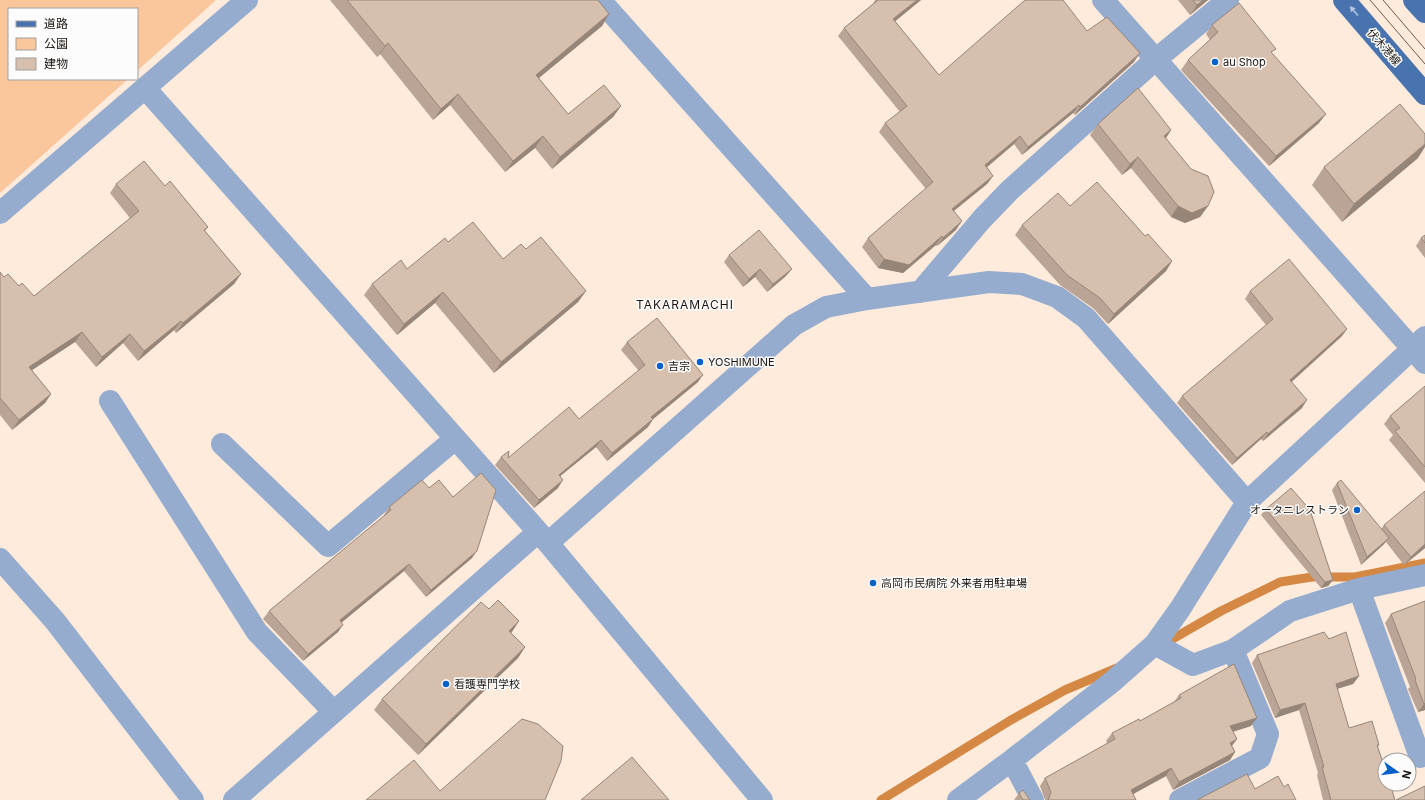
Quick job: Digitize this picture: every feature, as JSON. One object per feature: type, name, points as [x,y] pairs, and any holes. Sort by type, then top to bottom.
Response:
[{"type":"main road","name":"伏木港線","points":[[1344,0],[1425,94]]},
{"type":"main road","points":[[1414,0],[1425,12]]},
{"type":"street","points":[[0,213],[247,0]]},
{"type":"street","points":[[600,0],[867,299]]},
{"type":"street","points":[[958,800],[1112,682],[1155,644],[1180,609],[1247,502],[1421,349],[1156,60],[1103,0]]},
{"type":"street","points":[[920,292],[982,219],[1010,190],[1156,60],[1228,0]]},
{"type":"street","points":[[145,88],[543,537],[762,800]]},
{"type":"street","points":[[234,800],[334,712],[794,325],[826,307],[867,299],[989,282],[1022,284],[1057,297],[1086,318],[1247,502]]},
{"type":"street","points":[[110,401],[257,632],[334,712]]},
{"type":"street","points":[[222,444],[328,546],[455,439]]},
{"type":"street","points":[[0,559],[55,621],[193,800]]},
{"type":"street","points":[[1155,644],[1193,665],[1233,650],[1290,611],[1359,589],[1425,575]]},
{"type":"street","points":[[1359,589],[1422,756]]},
{"type":"street","points":[[1180,800],[1260,758],[1268,734],[1233,650]]},
{"type":"street","points":[[1012,760],[1033,800]]},
{"type":"green space","points":[[0,0],[216,0],[138,70],[138,8],[8,8],[8,80],[127,80],[0,193]]},
{"type":"building","points":[[347,0],[598,0],[609,14],[536,75],[568,114],[604,85],[621,106],[560,157],[543,136],[513,161],[458,94],[441,109],[388,43],[385,46]]},
{"type":"building","points":[[878,0],[917,0],[893,19],[939,75],[1025,0],[1063,0],[1087,31],[1107,17],[1140,53],[1080,107],[1079,105],[1028,147],[1020,136],[985,165],[993,176],[952,209],[962,221],[943,238],[942,236],[909,265],[884,259],[868,238],[933,182],[885,123],[907,106],[844,28]]},
{"type":"building","points":[[1193,0],[1203,0],[1197,5]]},
{"type":"building","points":[[1239,3],[1276,49],[1271,52],[1326,114],[1276,156],[1188,60],[1218,32],[1212,25]]},
{"type":"building","points":[[1138,88],[1171,130],[1164,136],[1191,169],[1208,176],[1214,192],[1208,206],[1192,213],[1178,206],[1138,157],[1130,164],[1098,124]]},
{"type":"building","points":[[1400,104],[1425,134],[1425,144],[1354,204],[1324,167]]},
{"type":"building","points":[[144,161],[165,186],[170,181],[208,227],[204,230],[241,274],[183,323],[181,321],[144,351],[130,334],[102,357],[82,332],[29,367],[51,394],[19,420],[0,398],[0,272],[4,277],[8,274],[19,286],[22,283],[34,296],[139,211],[116,184]]},
{"type":"building","points":[[1097,182],[1145,236],[1148,234],[1172,261],[1114,314],[1100,298],[1067,275],[1022,225],[1058,193],[1070,206]]},
{"type":"building","points":[[473,222],[503,259],[521,244],[526,249],[541,237],[586,291],[501,362],[443,292],[404,324],[372,284],[401,260],[407,269],[445,238],[448,242]]},
{"type":"building","points":[[759,230],[792,269],[773,284],[760,269],[749,279],[729,255]]},
{"type":"building","points":[[1425,235],[1425,243],[1421,238]]},
{"type":"building","points":[[1289,259],[1347,329],[1290,380],[1307,400],[1268,434],[1267,432],[1237,458],[1182,396],[1273,319],[1250,291]]},
{"type":"building","points":[[657,318],[703,375],[651,417],[653,419],[612,453],[601,440],[559,475],[563,480],[539,500],[501,457],[509,451],[508,458],[569,407],[579,419],[645,365],[627,342]]},
{"type":"building","points":[[1425,386],[1425,467],[1395,431],[1400,428],[1390,416]]},
{"type":"building","points":[[481,473],[496,490],[477,551],[431,590],[409,564],[340,620],[343,625],[308,654],[269,611],[391,510],[389,507],[422,480],[429,488],[439,480],[453,497]]},
{"type":"building","points":[[1341,480],[1389,538],[1367,557],[1337,483]]},
{"type":"building","points":[[1291,488],[1310,510],[1333,580],[1325,582],[1266,509]]},
{"type":"building","points":[[1425,491],[1425,544],[1411,557],[1384,525]]},
{"type":"building","name":"看護専門学校","points":[[498,600],[519,621],[509,631],[525,647],[426,744],[382,699],[481,602],[489,609]]},
{"type":"building","points":[[1425,601],[1425,703],[1424,704],[1391,614]]},
{"type":"building","points":[[1324,632],[1329,639],[1346,632],[1359,676],[1336,684],[1349,728],[1372,721],[1379,745],[1377,745],[1379,752],[1377,752],[1377,792],[1392,792],[1395,800],[1331,800],[1322,767],[1324,767],[1305,703],[1280,710],[1257,655]]},
{"type":"building","points":[[1234,664],[1257,718],[1230,726],[1237,739],[1230,743],[1235,752],[1179,782],[1171,768],[1131,790],[1136,800],[1048,800],[1051,792],[1045,778],[1115,739],[1112,733],[1139,719],[1140,721],[1181,698],[1179,695]]},
{"type":"building","points":[[522,719],[538,724],[563,746],[561,761],[545,800],[366,800],[414,760],[440,791]]},
{"type":"building","points":[[632,757],[669,800],[581,800]]},
{"type":"building","points":[[1247,774],[1255,789],[1278,776],[1284,787],[1288,784],[1296,800],[1197,800]]},
{"type":"building","points":[[1425,786],[1425,800],[1396,800],[1413,792],[1417,792],[1417,790]]},
{"type":"building","points":[[1023,790],[1030,800],[1023,800],[1019,793]]},
{"type":"waterway","points":[[1162,645],[1221,611],[1280,582],[1312,577],[1355,577],[1425,563]]},
{"type":"waterway","points":[[881,800],[1011,720],[1065,690],[1117,668]]},
{"type":"tram line","points":[[1370,0],[1425,64]]},
{"type":"tram line","points":[[1383,0],[1425,49]]},
{"type":"place","name":"au Shop","points":[[1215,62]]},
{"type":"place","name":"YOSHIMUNE","points":[[700,362]]},
{"type":"place","name":"吉宗","points":[[660,366]]},
{"type":"place","name":"オータニレストラン","points":[[1357,510]]},
{"type":"place","name":"高岡市民病院 外来者用駐車場","points":[[873,583]]},
{"type":"place","name":"看護専門学校","points":[[446,684]]},
{"type":"district","name":"TAKARAMACHI","points":[[685,305]]}]
